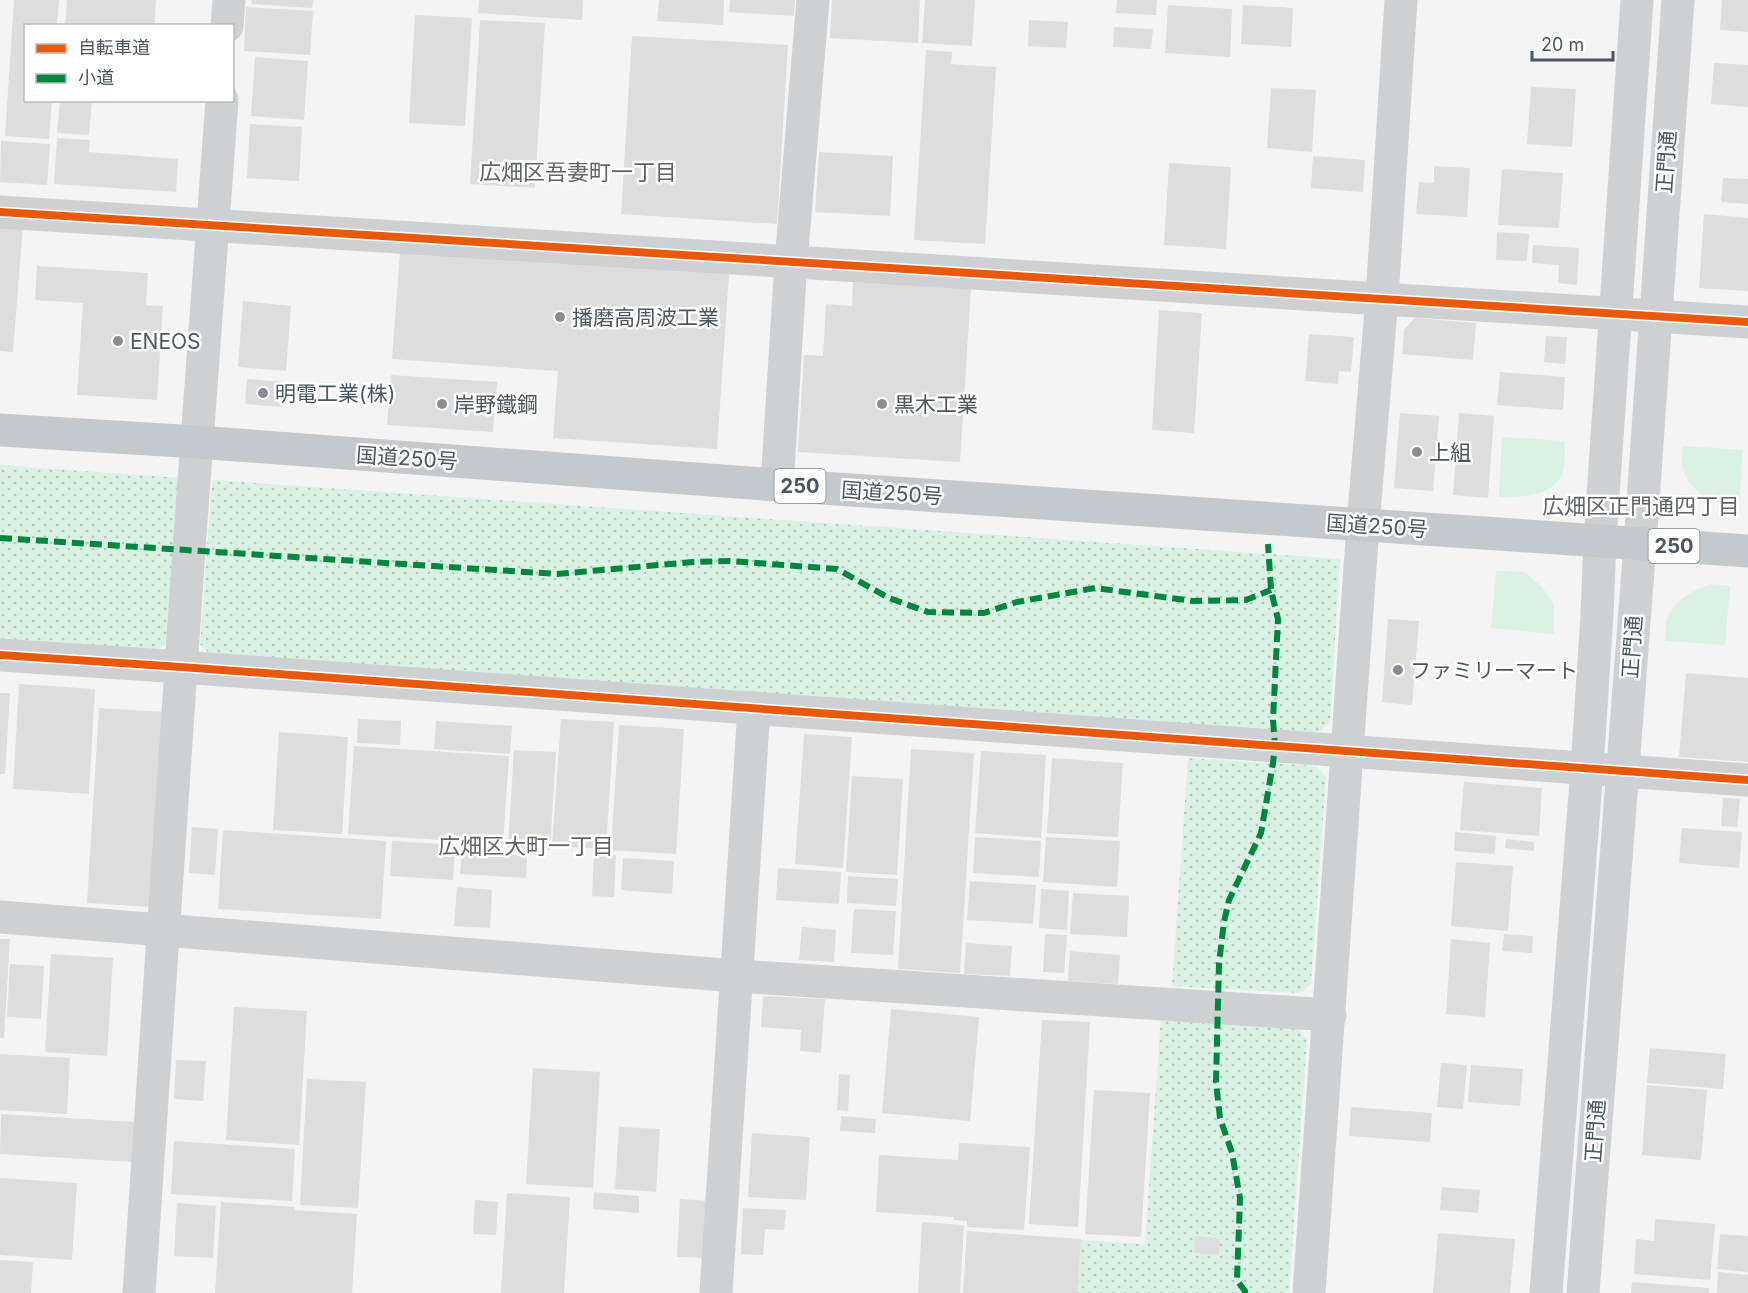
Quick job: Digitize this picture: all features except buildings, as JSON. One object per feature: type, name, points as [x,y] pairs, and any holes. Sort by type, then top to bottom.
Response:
[{"type":"highway","name":"国道250号","points":[[0,430],[1748,551]]},
{"type":"street","points":[[227,24],[229,0]]},
{"type":"street","points":[[777,485],[791,262],[813,0]]},
{"type":"street","points":[[1309,1293],[1363,525],[1382,298],[1401,0]]},
{"type":"street","name":"正門通","points":[[1546,1293],[1587,768],[1600,540],[1637,0]]},
{"type":"street","name":"正門通","points":[[1583,1293],[1640,544],[1678,0]]},
{"type":"street","points":[[139,1293],[196,442],[222,102]]},
{"type":"street","points":[[0,212],[1748,322]]},
{"type":"street","points":[[0,656],[181,667],[1748,780]]},
{"type":"street","points":[[716,1293],[754,708]]},
{"type":"street","points":[[0,916],[737,976],[1329,1015]]},
{"type":"green space","points":[[1502,437],[1565,441],[1564,466],[1557,482],[1535,494],[1499,497]]},
{"type":"green space","points":[[1683,446],[1743,450],[1739,505],[1715,501],[1704,496],[1695,488],[1687,479],[1684,471]]},
{"type":"green space","points":[[0,465],[180,478],[168,641],[156,652],[0,641]]},
{"type":"green space","points":[[212,480],[1340,559],[1330,723],[1317,733],[212,656],[200,644]]},
{"type":"green space","points":[[1496,571],[1525,572],[1543,588],[1554,605],[1554,634],[1491,628]]},
{"type":"green space","points":[[1712,584],[1730,586],[1725,645],[1665,641],[1666,622],[1673,608],[1684,597]]},
{"type":"green space","points":[[1188,758],[1316,766],[1326,777],[1311,984],[1300,993],[1172,986]]},
{"type":"green space","points":[[1161,1017],[1297,1026],[1307,1039],[1289,1293],[1076,1293],[1080,1240],[1145,1244]]},
{"type":"marked path","points":[[0,538],[557,574],[730,561],[837,569],[889,598],[928,612],[984,613],[1017,602],[1095,588],[1193,601],[1246,600],[1271,590]]},
{"type":"marked path","points":[[1245,1293],[1237,1280],[1240,1198],[1232,1153],[1220,1118],[1216,1082],[1219,963],[1229,900],[1261,833],[1273,763],[1278,619],[1271,590],[1268,544]]},
{"type":"cycle path","points":[[0,212],[1748,322]]},
{"type":"cycle path","points":[[0,655],[1748,780]]},
{"type":"place","name":"播磨高周波工業","points":[[560,317]]},
{"type":"place","name":"ENEOS","points":[[118,341]]},
{"type":"place","name":"明電工業(株)","points":[[263,393]]},
{"type":"place","name":"岸野鐵鋼","points":[[442,404]]},
{"type":"place","name":"黒木工業","points":[[882,404]]},
{"type":"place","name":"上組","points":[[1417,452]]},
{"type":"place","name":"ファミリーマート","points":[[1398,670]]},
{"type":"district","name":"広畑区吾妻町一丁目","points":[[578,172]]},
{"type":"district","name":"広畑区正門通四丁目","points":[[1641,506]]},
{"type":"district","name":"広畑区大町一丁目","points":[[526,846]]}]
